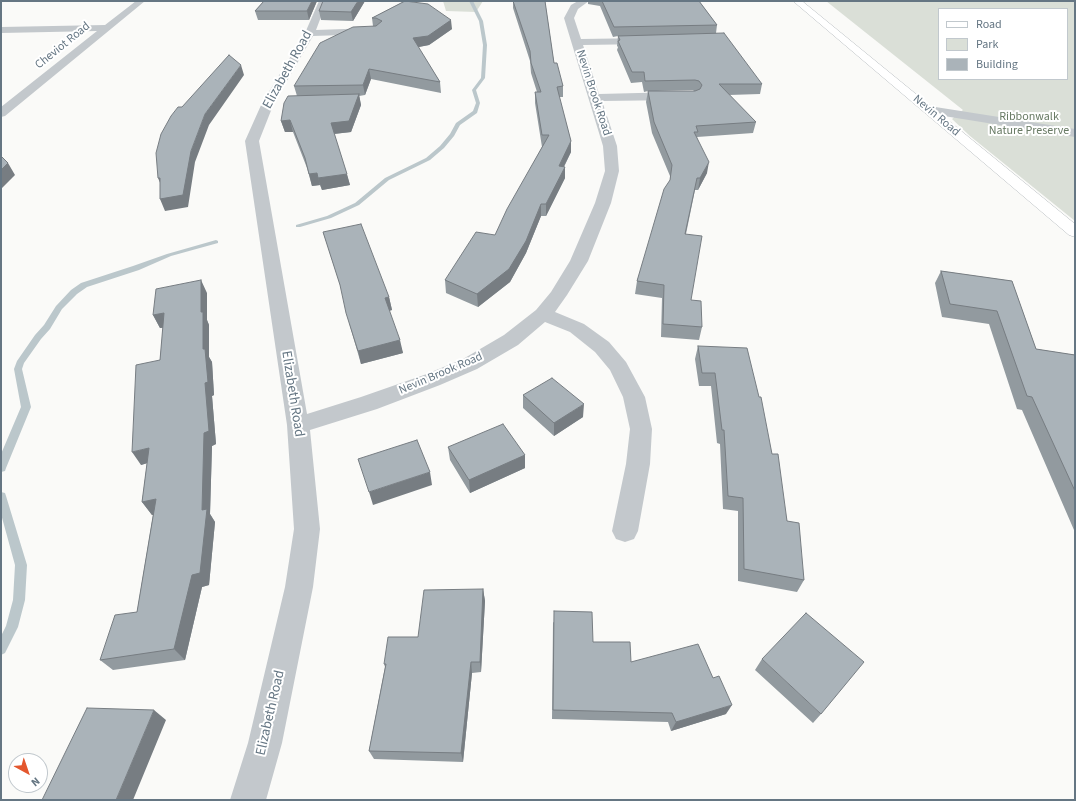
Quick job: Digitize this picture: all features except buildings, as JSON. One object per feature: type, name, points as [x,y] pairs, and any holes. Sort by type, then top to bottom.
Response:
[{"type":"main road","name":"Nevin Road","points":[[797,1],[1075,232]]},
{"type":"street","name":"Cheviot Road","points":[[1,113],[141,1]]},
{"type":"street","name":"Elizabeth Road","points":[[248,800],[264,743],[300,587],[307,529],[298,426],[252,141],[275,103],[310,33],[323,1]]},
{"type":"street","name":"Nevin Brook Road","points":[[298,426],[432,380],[470,364],[511,340],[543,314],[558,295],[579,261],[603,203],[612,171],[610,146],[569,18],[569,14],[574,7],[585,1]]},
{"type":"street","points":[[1,30],[106,28]]},
{"type":"street","points":[[310,33],[377,31]]},
{"type":"street","points":[[577,42],[659,41]]},
{"type":"street","points":[[595,98],[693,96]]},
{"type":"street","points":[[929,110],[1075,133]]},
{"type":"street","points":[[543,314],[577,328],[602,346],[619,367],[634,397],[641,429],[638,464],[625,531]]},
{"type":"green space","points":[[443,1],[483,1],[476,12],[446,11]]},
{"type":"green space","name":"Ribbonwalk Nature Preserve","points":[[826,1],[1075,1],[1075,221],[970,136],[952,119],[963,110]]},
{"type":"waterway","points":[[298,226],[329,217],[357,204],[387,179],[428,159],[442,147],[452,135],[458,124],[475,112],[478,103],[474,90],[483,78],[485,45],[481,21],[471,1]]},
{"type":"waterway","points":[[1,468],[26,407],[18,369],[20,363],[38,337],[47,327],[59,308],[74,292],[84,285],[136,268],[169,255],[216,242]]},
{"type":"waterway","points":[[1,496],[21,565],[19,600],[12,627],[1,649]]}]
